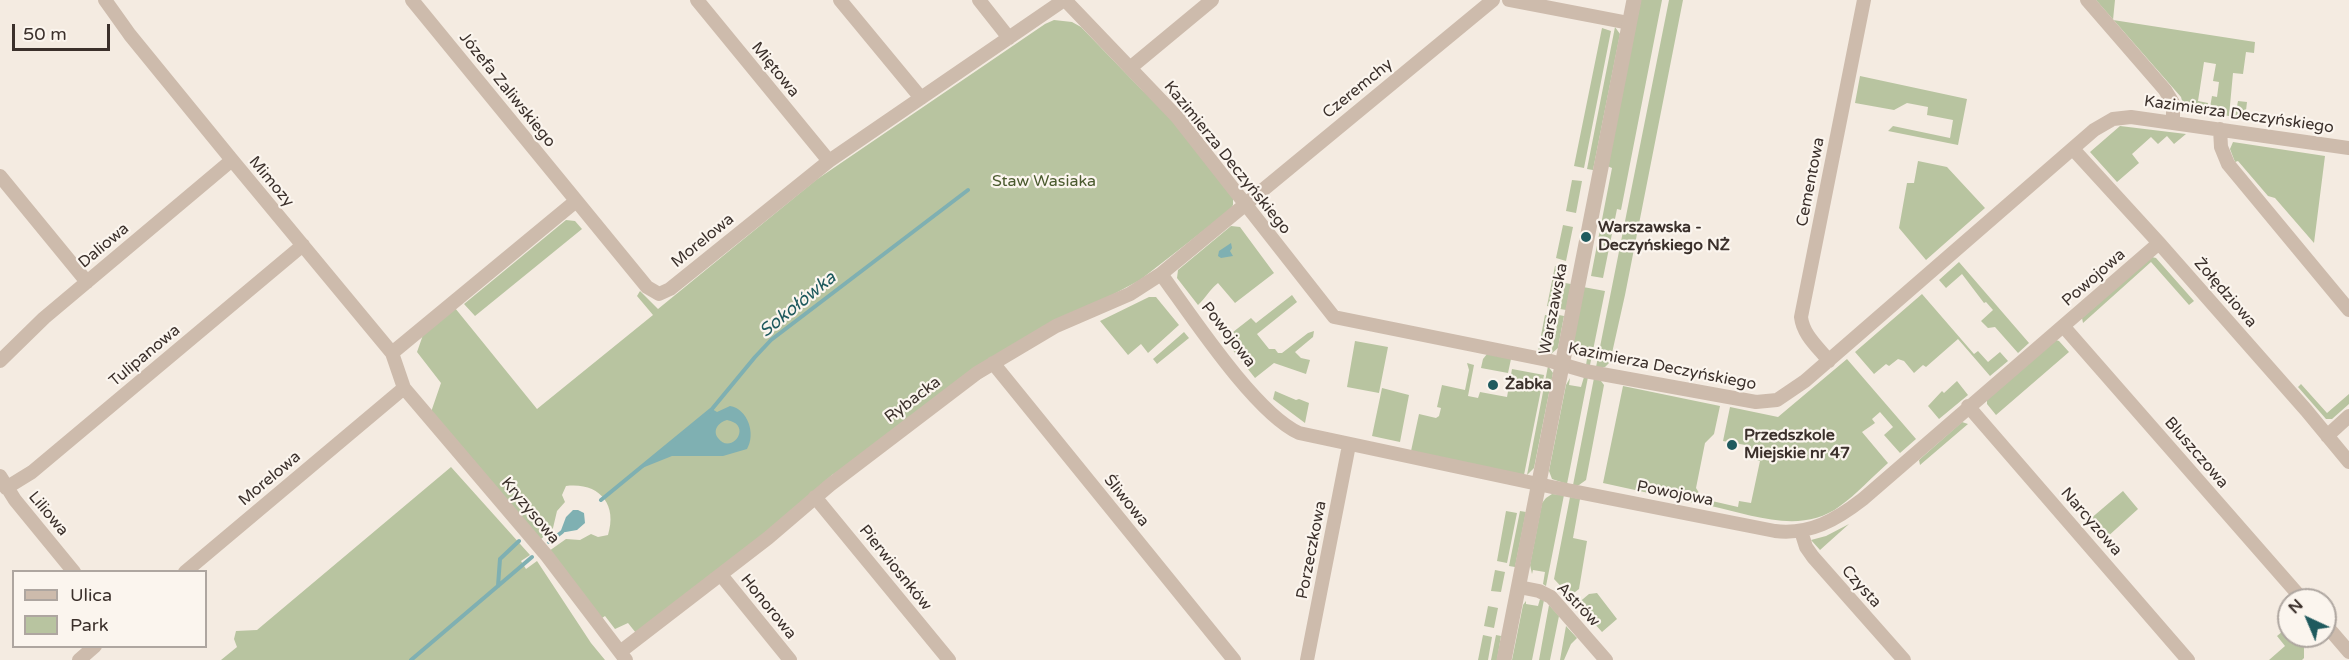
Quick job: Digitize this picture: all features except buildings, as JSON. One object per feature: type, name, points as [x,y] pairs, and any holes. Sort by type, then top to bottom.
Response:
[{"type":"street","name":"Mimozy","points":[[105,0],[232,160],[392,353],[404,388]]},
{"type":"street","name":"Józefa Zaliwskiego","points":[[412,0],[576,201]]},
{"type":"street","name":"Miętowa","points":[[697,0],[829,161]]},
{"type":"street","points":[[840,0],[921,98]]},
{"type":"street","points":[[979,0],[1010,38]]},
{"type":"street","name":"Morelowa","points":[[576,201],[647,287],[659,294],[670,289],[829,161],[1065,0],[1130,68]]},
{"type":"street","points":[[1130,68],[1212,0]]},
{"type":"street","name":"Czeremchy","points":[[1245,204],[1493,0]]},
{"type":"street","points":[[1509,0],[1629,23]]},
{"type":"street","name":"Warszawska","points":[[1504,660],[1634,0]]},
{"type":"street","name":"Cementowa","points":[[1829,361],[1806,334],[1801,317],[1864,0]]},
{"type":"street","points":[[2087,0],[2165,90],[2173,103],[2173,122]]},
{"type":"street","name":"Kazimierza Deczyńskiego","points":[[1130,68],[1177,117],[1334,316],[1562,365],[1763,403],[1785,396],[1829,361],[2100,126],[2119,118],[2131,117],[2349,148]]},
{"type":"street","points":[[2220,129],[2221,147],[2228,164],[2349,310]]},
{"type":"street","name":"Żołędziowa","points":[[2073,149],[2159,243],[2349,462]]},
{"type":"street","name":"Daliowa","points":[[0,361],[44,318],[232,160]]},
{"type":"street","points":[[0,176],[87,282]]},
{"type":"street","points":[[392,353],[576,201]]},
{"type":"street","name":"Rybacka","points":[[623,656],[815,497],[957,388],[993,363],[1066,321],[1130,294],[1161,274],[1245,204]]},
{"type":"street","name":"Powojowa","points":[[1161,274],[1234,372],[1276,419],[1299,433],[1776,531],[1801,531],[1821,526],[1846,512],[2159,243]]},
{"type":"street","name":"Tulipanowa","points":[[3,482],[32,472],[303,245]]},
{"type":"street","name":"Bluszczowa","points":[[2064,327],[2292,588]]},
{"type":"street","name":"Śliwowa","points":[[993,363],[1234,660]]},
{"type":"street","name":"Morelowa","points":[[187,570],[404,388]]},
{"type":"street","name":"Kryzysowa","points":[[404,388],[547,556],[623,656]]},
{"type":"street","name":"Narcyzowa","points":[[1968,406],[2188,660]]},
{"type":"street","points":[[2327,436],[2349,416]]},
{"type":"street","name":"Porzeczkowa","points":[[1307,660],[1349,445]]},
{"type":"street","name":"Liliowa","points":[[3,482],[72,570]]},
{"type":"street","name":"Pierwiosnków","points":[[815,497],[949,660]]},
{"type":"street","name":"Czysta","points":[[1801,531],[1806,547],[1813,557],[1904,660]]},
{"type":"street","name":"Honorowa","points":[[721,575],[790,660]]},
{"type":"street","name":"Astrów","points":[[1519,586],[1551,597],[1606,660]]},
{"type":"street","points":[[2337,638],[2349,652]]},
{"type":"street","points":[[79,660],[93,648]]},
{"type":"green space","points":[[1641,0],[1662,0],[1621,210],[1617,209],[1603,278],[1591,276],[1612,168],[1607,166]]},
{"type":"green space","points":[[1669,0],[1683,0],[1625,295],[1610,362],[1605,367],[1596,367]]},
{"type":"green space","points":[[2096,0],[2115,0],[2113,19]]},
{"type":"green space","name":"Staw Wasiaka","points":[[1054,20],[1072,22],[1081,27],[1164,110],[1233,197],[1230,210],[1140,280],[1097,303],[832,475],[772,528],[636,633],[628,623],[615,629],[605,616],[602,618],[549,551],[566,539],[580,540],[591,534],[598,537],[608,535],[610,513],[608,504],[596,491],[587,487],[566,486],[562,495],[565,502],[557,511],[553,528],[540,540],[431,412],[441,383],[417,352],[423,335],[455,308],[537,409],[653,315],[637,296],[640,291],[658,309],[816,180]]},
{"type":"green space","points":[[2114,20],[2255,42],[2254,53],[2246,52],[2243,74],[2233,73],[2229,116],[2209,113],[2212,96],[2217,97],[2219,82],[2213,81],[2216,64],[2204,62],[2198,101],[2208,103],[2206,116],[2193,113],[2187,109],[2181,97]]},
{"type":"green space","points":[[1615,27],[1620,34],[1593,170],[1587,169]]},
{"type":"green space","points":[[1602,28],[1611,31],[1584,168],[1574,166]]},
{"type":"green space","points":[[1860,76],[1967,99],[1958,145],[1888,131],[1893,126],[1950,138],[1953,120],[1927,115],[1928,107],[1907,103],[1894,110],[1855,103]]},
{"type":"green space","points":[[2238,101],[2247,102],[2245,119],[2235,117]]},
{"type":"green space","points":[[2120,126],[2186,134],[2174,144],[2167,136],[2158,144],[2151,137],[2132,154],[2139,163],[2117,182],[2090,152]]},
{"type":"green space","points":[[2233,142],[2325,156],[2314,243],[2275,198],[2268,196],[2238,161],[2235,162],[2230,149]]},
{"type":"green space","points":[[1918,161],[1947,167],[1985,208],[1926,260],[1899,228],[1907,183],[1914,183]]},
{"type":"green space","points":[[1572,180],[1582,181],[1576,213],[1566,211]]},
{"type":"green space","points":[[566,220],[575,221],[582,229],[475,316],[464,304]]},
{"type":"green space","points":[[1563,225],[1573,227],[1566,261],[1556,258]]},
{"type":"green space","points":[[1231,226],[1240,227],[1274,273],[1235,303],[1218,283],[1198,305],[1177,278],[1178,270]]},
{"type":"green space","points":[[2152,257],[2156,258],[2194,301],[2189,305],[2151,262],[2083,323],[2082,318]]},
{"type":"green space","points":[[1959,262],[2029,343],[2018,353],[1995,327],[1988,328],[1981,321],[1993,310],[1986,302],[1984,303],[1962,274],[1946,288],[1939,280]]},
{"type":"green space","points":[[1555,266],[1565,268],[1557,308],[1547,306]]},
{"type":"green space","points":[[1565,283],[1571,284],[1566,310],[1560,309]]},
{"type":"green space","points":[[1583,287],[1605,291],[1590,365],[1586,365],[1588,353],[1576,351],[1575,357],[1572,350]]},
{"type":"green space","points":[[1922,294],[1974,354],[1978,351],[1988,362],[2000,352],[2008,361],[1990,376],[1958,339],[1926,367],[1923,365],[1914,373],[1904,361],[1898,359],[1889,366],[1886,364],[1874,374],[1855,352]]},
{"type":"green space","points":[[1292,295],[1297,302],[1257,334],[1269,349],[1282,353],[1314,331],[1313,337],[1295,352],[1301,358],[1310,360],[1306,374],[1274,363],[1255,378],[1224,339],[1229,336],[1236,345],[1240,341],[1233,332],[1251,318],[1256,323]]},
{"type":"green space","points":[[1149,297],[1156,297],[1179,325],[1148,353],[1141,344],[1128,355],[1100,321]]},
{"type":"green space","points":[[1545,315],[1555,316],[1549,351],[1546,352],[1538,351]]},
{"type":"green space","points":[[1559,315],[1564,316],[1558,348],[1551,354]]},
{"type":"green space","points":[[1184,332],[1189,338],[1157,364],[1153,359]]},
{"type":"green space","points":[[2056,340],[2069,352],[1996,415],[1987,404],[1987,399]]},
{"type":"green space","points":[[1355,341],[1388,347],[1379,393],[1347,387]]},
{"type":"green space","points":[[1487,354],[1511,359],[1508,373],[1481,368]]},
{"type":"green space","points":[[1847,359],[1916,439],[1900,453],[1884,435],[1893,427],[1880,412],[1872,419],[1875,423],[1862,432],[1888,463],[1840,506],[1825,515],[1810,520],[1760,518],[1711,506],[1712,501],[1738,507],[1739,501],[1751,503],[1760,461],[1749,458],[1751,446],[1723,441],[1730,407],[1778,417]]},
{"type":"green space","points":[[1467,363],[1474,365],[1468,396],[1478,398],[1480,392],[1507,397],[1512,369],[1544,375],[1524,475],[1411,451],[1419,414],[1436,418],[1439,416],[1441,408],[1437,407],[1442,385],[1465,390],[1469,370]]},
{"type":"green space","points":[[1548,366],[1553,373],[1534,468],[1527,475]]},
{"type":"green space","points":[[1584,377],[1588,377],[1567,484],[1552,479],[1549,471],[1566,385],[1570,378],[1569,385],[1581,387]]},
{"type":"green space","points":[[1594,378],[1604,385],[1586,480],[1579,485],[1573,485]]},
{"type":"green space","points":[[1957,381],[1968,395],[1939,419],[1928,406],[1942,391],[1944,393]]},
{"type":"green space","points":[[2301,384],[2327,413],[2349,394],[2349,404],[2332,419],[2326,419],[2298,387]]},
{"type":"green space","points":[[1623,386],[1720,406],[1714,434],[1705,443],[1696,488],[1701,496],[1699,504],[1603,483]]},
{"type":"green space","points":[[1382,388],[1409,395],[1400,442],[1372,436]]},
{"type":"green space","points":[[1275,391],[1309,403],[1305,423],[1273,399]]},
{"type":"green space","points":[[1962,422],[1968,424],[1920,465],[1919,460]]},
{"type":"green space","points":[[451,467],[530,555],[521,561],[526,569],[537,561],[591,643],[605,660],[221,660],[237,647],[234,639],[236,631],[257,630]]},
{"type":"green space","points":[[2123,491],[2138,509],[2105,539],[2089,520]]},
{"type":"green space","points":[[1552,494],[1564,495],[1546,586],[1543,584],[1545,572],[1533,570],[1532,574],[1530,565],[1542,503]]},
{"type":"green space","points":[[1570,497],[1580,499],[1573,538],[1587,541],[1579,589],[1570,596],[1554,579]]},
{"type":"green space","points":[[1506,511],[1517,513],[1507,563],[1497,561]]},
{"type":"green space","points":[[1520,511],[1526,512],[1515,567],[1509,566]]},
{"type":"green space","points":[[1849,524],[1820,550],[1811,540],[1826,536]]},
{"type":"green space","points":[[1495,570],[1505,572],[1501,592],[1491,591]]},
{"type":"green space","points":[[1597,593],[1617,619],[1602,632],[1577,604],[1589,594]]},
{"type":"green space","points":[[1540,599],[1544,600],[1532,660],[1512,660],[1523,605],[1526,601],[1526,604],[1538,606]]},
{"type":"green space","points":[[1549,605],[1559,616],[1550,660],[1539,660]]},
{"type":"green space","points":[[1488,606],[1498,608],[1494,628],[1484,626]]},
{"type":"green space","points":[[1566,626],[1577,638],[1571,644],[1564,660],[1560,660]]},
{"type":"green space","points":[[1483,635],[1492,637],[1488,660],[1478,660]]},
{"type":"green space","points":[[1496,635],[1501,636],[1497,660],[1491,660]]},
{"type":"green space","points":[[2283,648],[2304,648],[2302,660],[2269,660]]},
{"type":"water","points":[[1231,243],[1230,251],[1233,256],[1221,258],[1218,256],[1219,251]]},
{"type":"water","points":[[730,406],[742,412],[749,423],[751,436],[747,449],[723,456],[672,456],[642,468],[712,409],[717,412]],"holes":[[[727,420],[739,427],[738,438],[734,442],[723,443],[716,435],[717,427]]]},
{"type":"water","points":[[573,510],[584,513],[585,523],[577,530],[560,533],[566,517]]},
{"type":"waterway","name":"Sokołówka","points":[[601,500],[712,409],[771,340],[968,190]]},
{"type":"waterway","name":"Sokołówka","points":[[549,542],[562,532]]},
{"type":"waterway","points":[[498,586],[500,559],[519,541]]},
{"type":"waterway","name":"Sokołówka","points":[[411,660],[532,557]]},
{"type":"place","name":"Warszawska - Deczyńskiego NŻ","points":[[1586,237]]},
{"type":"place","name":"Żabka","points":[[1493,385]]},
{"type":"place","name":"Przedszkole Miejskie nr 47","points":[[1732,445]]}]
